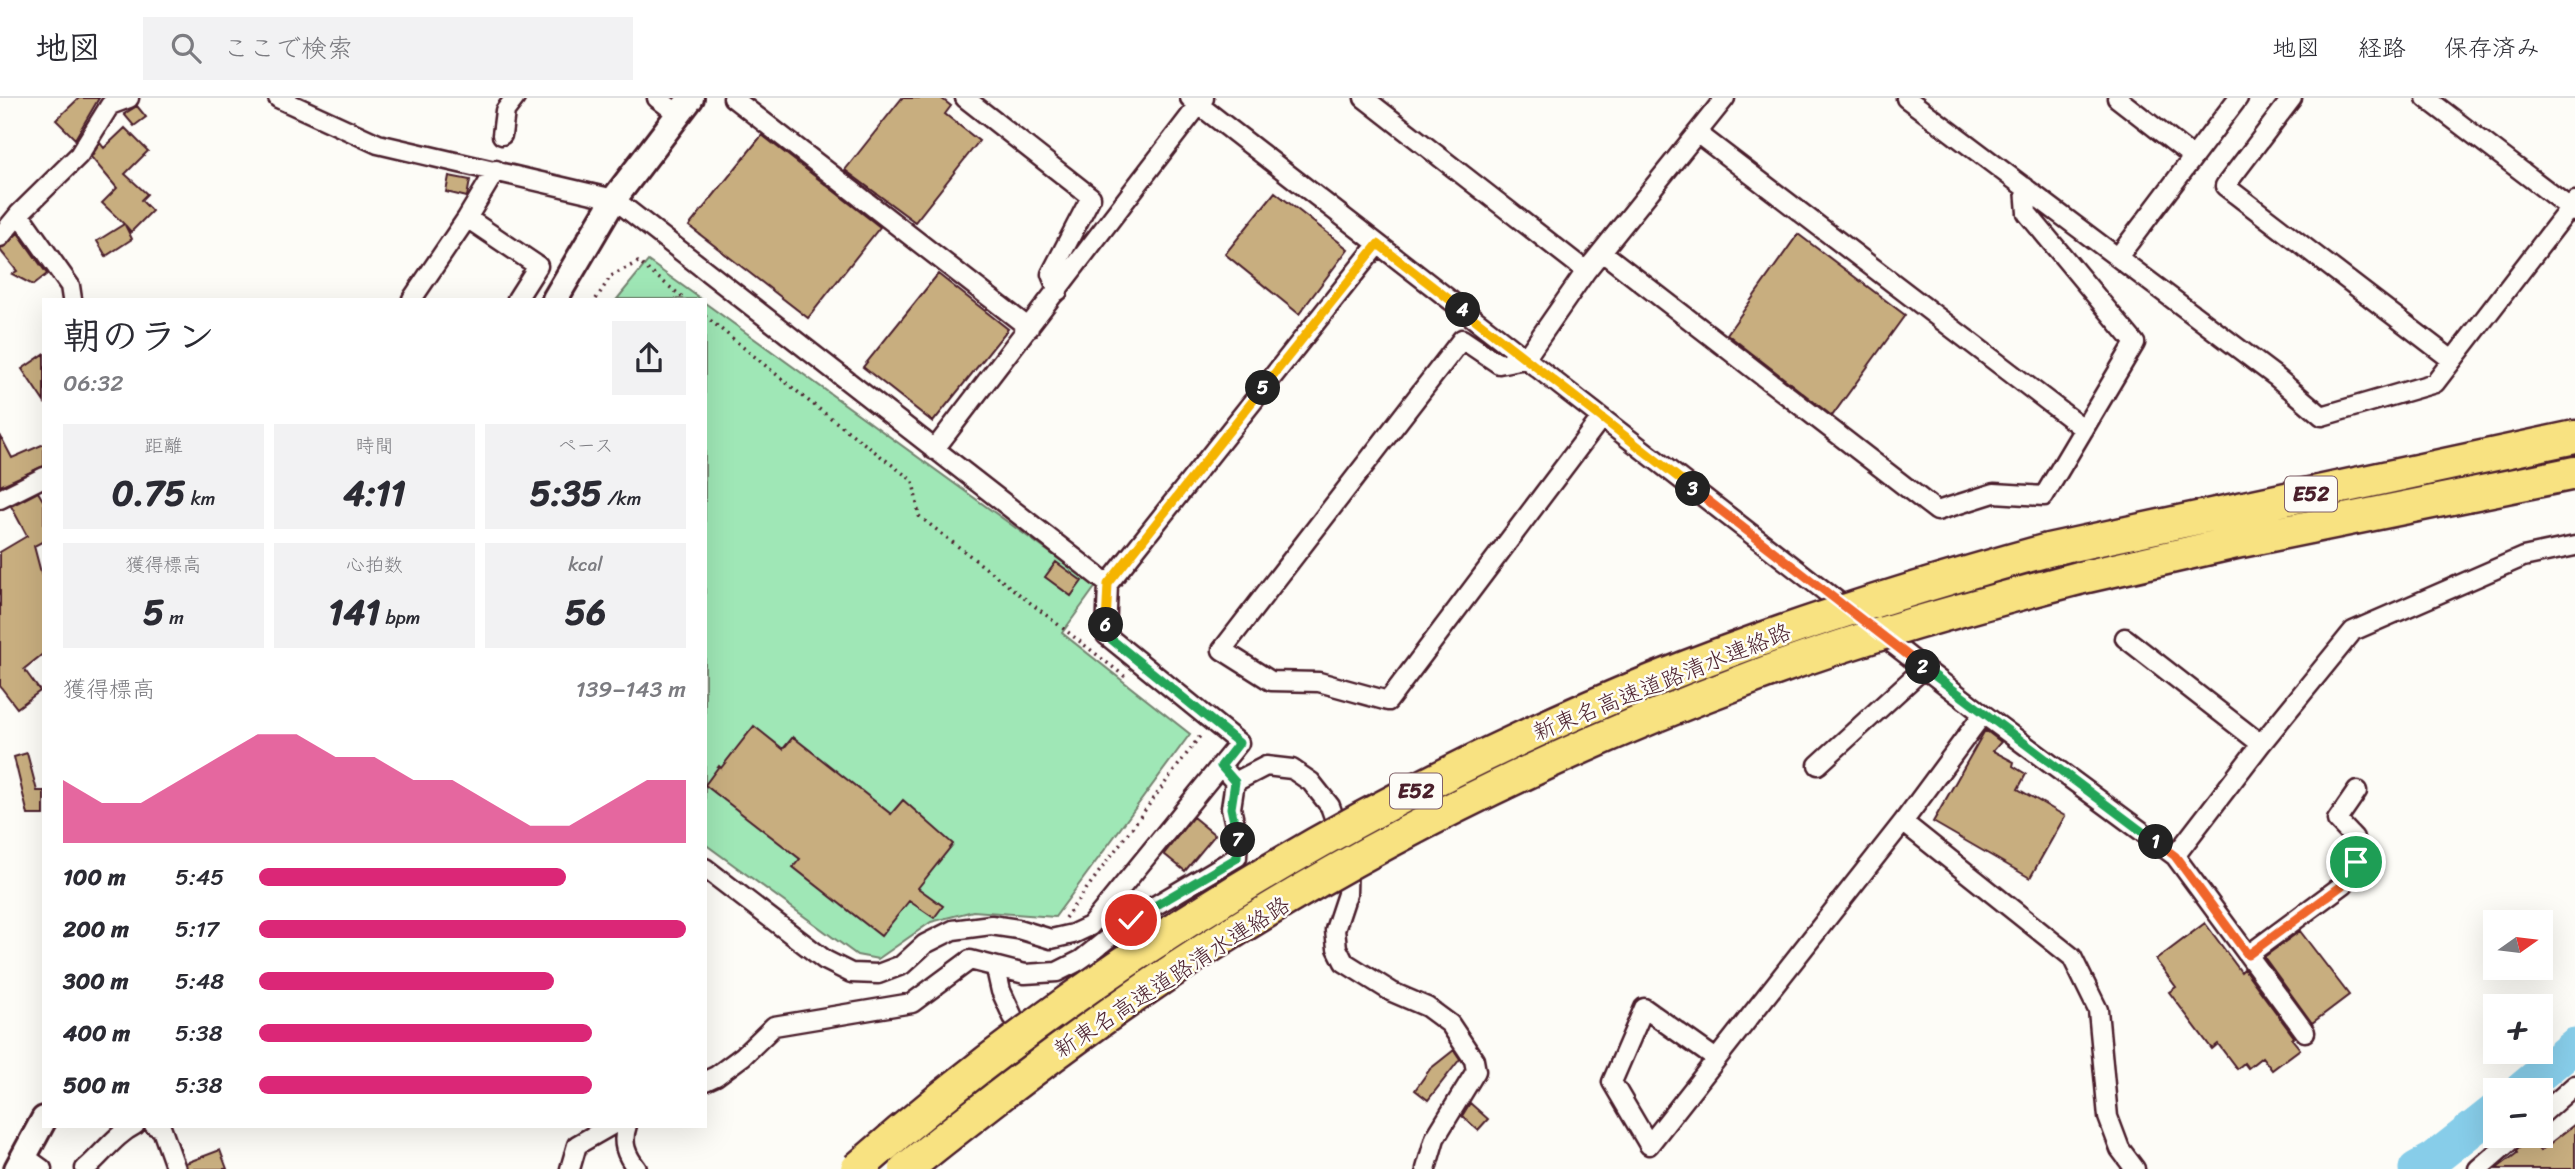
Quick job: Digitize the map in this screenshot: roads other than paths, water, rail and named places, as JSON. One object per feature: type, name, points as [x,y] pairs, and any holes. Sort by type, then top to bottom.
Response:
[{"type":"highway","name":"新東名高速道路清水連絡路","points":[[857,1169],[920,1113],[1064,1005],[1196,916],[1354,823],[1510,743],[1653,680],[1901,592],[2048,550],[2575,437]]},
{"type":"highway","name":"新東名高速道路清水連絡路","points":[[906,1169],[1010,1087],[1213,944],[1371,851],[1524,774],[1666,712],[1767,672],[1982,603],[2241,541],[2575,473]]},
{"type":"street","points":[[0,237],[19,214],[79,155],[110,102],[130,98]]},
{"type":"street","points":[[278,98],[378,144],[614,199],[1108,584]]},
{"type":"street","points":[[502,135],[505,111],[515,98]]},
{"type":"street","points":[[556,298],[614,199],[684,106],[657,98]]},
{"type":"street","points":[[733,98],[1029,328]]},
{"type":"street","points":[[965,98],[1091,197],[1051,274],[1058,291]]},
{"type":"street","points":[[1364,98],[1587,271]]},
{"type":"street","points":[[1601,418],[1388,701],[1320,682],[1271,681],[1222,650],[1462,339],[1499,364],[1525,359],[1587,271],[1725,98]]},
{"type":"street","points":[[1906,98],[2275,376],[2322,416],[2435,383],[2573,207],[2426,98]]},
{"type":"street","points":[[2117,98],[2193,158]]},
{"type":"street","points":[[2118,257],[2238,98]]},
{"type":"street","points":[[2292,98],[2225,186],[2452,360]]},
{"type":"street","points":[[934,450],[1058,291],[1197,100],[1525,359],[1924,668],[2175,856],[2305,1032]]},
{"type":"street","points":[[1697,133],[2084,429]]},
{"type":"street","points":[[413,298],[496,170]]},
{"type":"street","points":[[1602,252],[1937,510],[1994,493],[2044,496],[2136,343],[2027,213],[2025,187]]},
{"type":"street","points":[[19,214],[70,286],[72,298]]},
{"type":"street","points":[[467,218],[538,266],[518,298]]},
{"type":"street","points":[[707,870],[825,960],[851,973],[878,974],[902,965],[925,944],[953,930],[991,925],[1018,929],[1051,939],[1073,934],[1090,926],[1239,743],[1106,635],[1108,584],[1378,244]]},
{"type":"street","points":[[0,499],[42,478]]},
{"type":"street","points":[[2175,856],[2353,631],[2523,557],[2575,546]]},
{"type":"street","points":[[2125,638],[2261,744]]},
{"type":"street","points":[[1818,765],[1924,668]]},
{"type":"street","points":[[1716,1059],[1644,1008],[1612,1082],[1649,1146],[1903,822],[1983,713]]},
{"type":"street","points":[[707,1080],[743,1056],[774,1026],[912,1003],[970,960],[996,969],[1025,974],[1057,972],[1081,960],[1131,920],[1237,858],[1238,838],[1231,808],[1235,782],[1221,766]]},
{"type":"street","points":[[1235,782],[1266,766],[1292,769],[1311,782],[1330,806],[1348,857],[1347,894],[1335,930],[1337,948],[1344,962],[1392,992],[1427,1007],[1450,1024],[1474,1059],[1476,1071],[1434,1138],[1426,1169]]},
{"type":"street","points":[[2248,955],[2344,884],[2356,862],[2354,838],[2337,820],[2357,791]]},
{"type":"street","points":[[1903,822],[2072,957],[2098,1010],[2108,1117],[2120,1149],[2135,1169]]},
{"type":"street","points":[[996,969],[1001,991],[1013,1017]]},
{"type":"street","points":[[2553,1104],[2575,1085]]},
{"type":"street","points":[[28,1165],[42,1125]]},
{"type":"street","points":[[85,1169],[100,1157],[116,1138],[131,1128]]},
{"type":"street","points":[[161,1128],[176,1169]]},
{"type":"street","points":[[570,1169],[577,1145],[607,1128]]},
{"type":"street","points":[[626,1128],[623,1136],[627,1156],[637,1169]]},
{"type":"street","points":[[2477,1169],[2502,1148]]},
{"type":"waterway","points":[[2535,1078],[2575,1045]]},
{"type":"waterway","points":[[2416,1169],[2434,1159],[2483,1120]]}]
